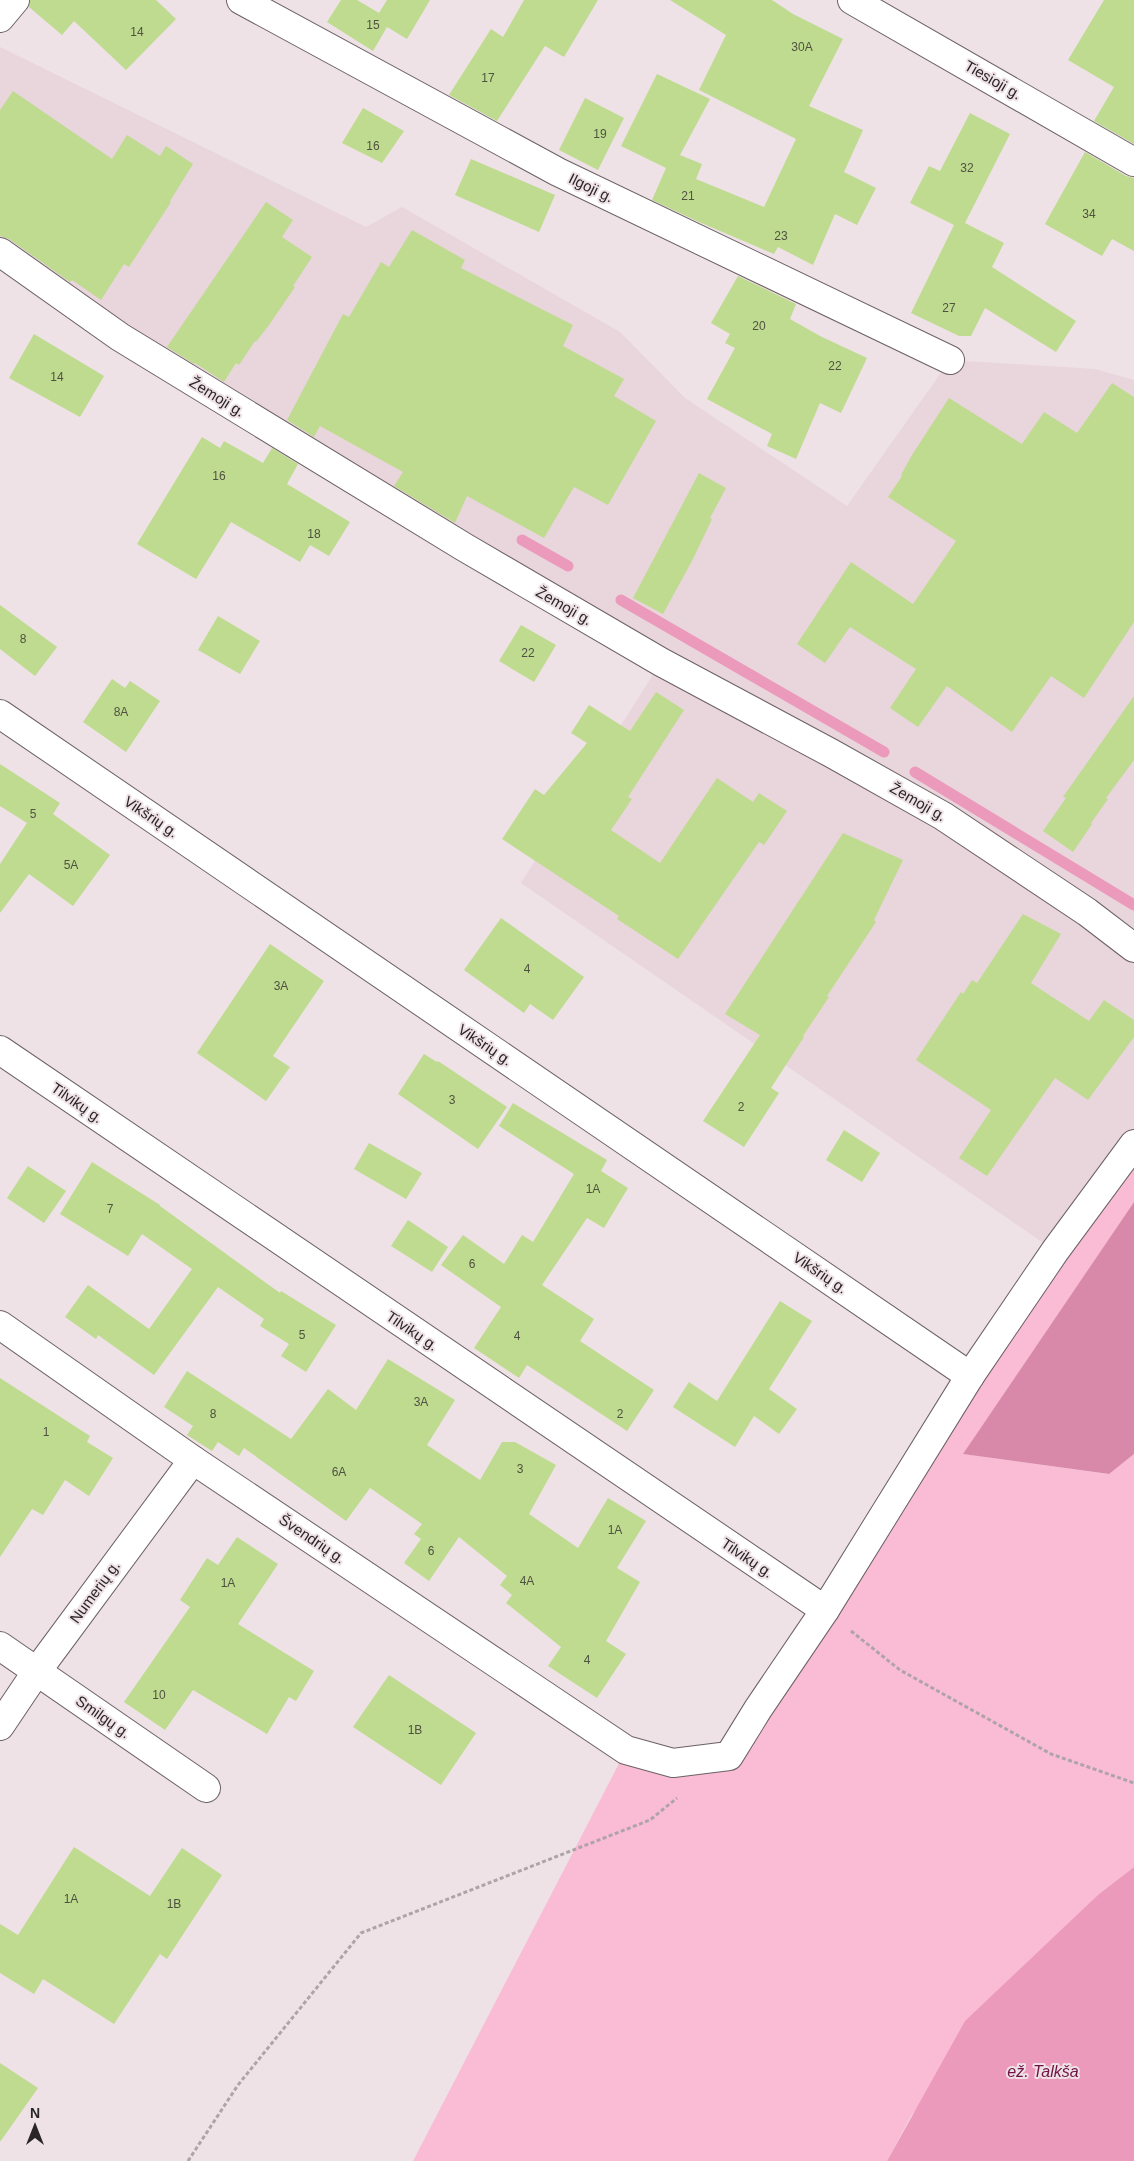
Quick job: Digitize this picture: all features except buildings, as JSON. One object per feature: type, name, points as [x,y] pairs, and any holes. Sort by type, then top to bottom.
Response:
[{"type":"street","points":[[0,18],[15,0]]},
{"type":"street","name":"Ilgoji g.","points":[[241,0],[558,172],[950,360]]},
{"type":"street","name":"Tiesioji g.","points":[[852,0],[1134,162]]},
{"type":"street","name":"Žemoji g.","points":[[0,252],[120,337],[464,548],[669,667],[831,753],[943,816],[1087,912],[1134,948]]},
{"type":"street","name":"Vikšrių g.","points":[[0,714],[970,1376]]},
{"type":"street","name":"Tilvikų g.","points":[[0,1050],[824,1610]]},
{"type":"street","points":[[824,1610],[970,1376],[1055,1251],[1134,1144]]},
{"type":"street","name":"Švendrių g.","points":[[0,1325],[192,1460],[626,1750],[673,1763],[730,1756],[758,1709],[824,1610]]},
{"type":"street","name":"Numerių g.","points":[[0,1726],[37,1671],[192,1460]]},
{"type":"street","name":"Smilgų g.","points":[[0,1646],[206,1788]]},
{"type":"path","points":[[824,1610],[908,1674],[1051,1754],[1134,1783]]},
{"type":"path","points":[[188,2161],[238,2085],[361,1934],[650,1820],[679,1797]]},
{"type":"shaded area","points":[[0,47],[366,227],[402,207],[620,332],[685,398],[847,506],[950,360],[1095,369],[1134,380],[1134,1144],[1055,1251],[521,883],[661,662],[0,252]]},
{"type":"shaded area","points":[[1134,1144],[1134,1202],[964,1454],[1108,1474],[1134,1454],[1134,1867],[1099,1894],[1066,1927],[911,2116],[887,2161],[413,2161],[626,1750],[730,1756]]},
{"type":"shaded area","points":[[1134,1202],[1134,1454],[1109,1474],[963,1454]]},
{"type":"water","name":"ež. Talkša","points":[[1134,1867],[1134,2161],[887,2161],[965,2021],[1099,1894]]},
{"type":"waterway","points":[[522,540],[568,566]]},
{"type":"waterway","points":[[621,600],[884,752]]},
{"type":"waterway","points":[[915,772],[1134,905]]}]
